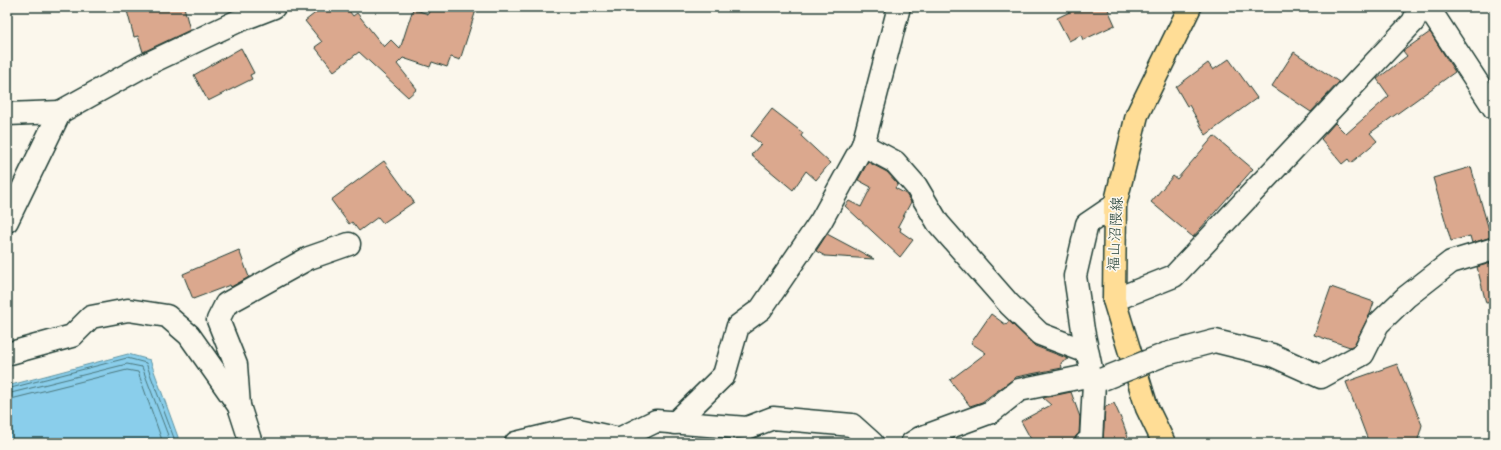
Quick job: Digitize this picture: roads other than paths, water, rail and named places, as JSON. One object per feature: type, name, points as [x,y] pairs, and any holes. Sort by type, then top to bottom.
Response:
[{"type":"main road","name":"福山沼隈線","points":[[1164,443],[1147,408],[1114,300],[1115,205],[1137,115],[1190,7]]},
{"type":"street","points":[[7,114],[60,112],[145,65],[238,21],[274,7]]},
{"type":"street","points":[[675,423],[724,375],[738,326],[761,309],[817,228],[863,145],[899,7]]},
{"type":"street","points":[[1114,300],[1174,276],[1413,22],[1420,7]]},
{"type":"street","points":[[1428,7],[1494,108]]},
{"type":"street","points":[[7,222],[60,112]]},
{"type":"street","points":[[863,145],[895,162],[916,186],[938,223],[1009,304],[1040,334],[1087,352]]},
{"type":"street","points":[[1086,443],[1091,441],[1096,379],[1087,352],[1075,276],[1087,224],[1115,205]]},
{"type":"street","points":[[251,443],[239,406],[236,365],[218,320],[226,304],[309,258],[349,244]]},
{"type":"street","points":[[912,443],[920,438],[991,412],[1019,390],[1096,379],[1166,354],[1216,341],[1272,355],[1321,377],[1363,354],[1378,324],[1406,297],[1451,262],[1494,249]]},
{"type":"street","points":[[7,354],[72,336],[91,317],[128,310],[167,316],[190,335],[239,406]]},
{"type":"street","points":[[516,443],[574,429],[618,439],[656,422],[747,428],[773,418],[852,425],[872,443]]},
{"type":"water","points":[[128,354],[150,360],[178,437],[178,443],[7,443],[7,386]]}]
